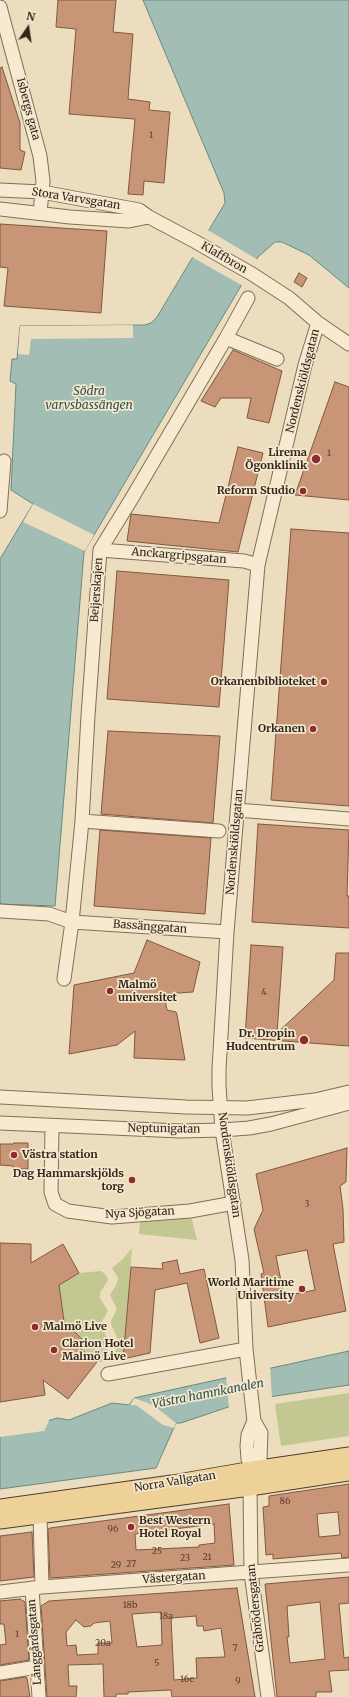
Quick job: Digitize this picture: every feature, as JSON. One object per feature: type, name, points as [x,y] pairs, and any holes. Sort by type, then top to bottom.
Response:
[{"type":"main road","name":"Norra Vallgatan","points":[[0,1508],[172,1484],[349,1456]]},
{"type":"main road","name":"Norra Vallgatan","points":[[0,1520],[250,1487],[349,1472]]},
{"type":"street","name":"Isbergs gata","points":[[0,8],[40,156],[43,181],[40,213]]},
{"type":"street","name":"Stora Varvsgatan","points":[[0,190],[42,192],[140,210],[196,242]]},
{"type":"street","name":"Stora Varvsgatan","points":[[0,209],[70,217],[129,221],[150,217]]},
{"type":"street","name":"Klaffbron","points":[[196,242],[252,274],[289,298],[318,323]]},
{"type":"street","name":"Beijerskajen","points":[[64,979],[72,922],[82,821],[100,550],[226,338],[248,298]]},
{"type":"street","points":[[318,323],[349,344]]},
{"type":"street","name":"Nordenskiöldsgatan","points":[[254,1421],[246,1349],[242,1260],[222,1130],[219,1069],[227,932],[258,565],[305,365],[318,323]]},
{"type":"street","points":[[226,338],[277,359]]},
{"type":"street","points":[[0,511],[4,461]]},
{"type":"street","name":"Anckargripsgatan","points":[[100,550],[244,561],[258,565]]},
{"type":"street","points":[[237,810],[349,819]]},
{"type":"street","points":[[82,821],[219,831]]},
{"type":"street","name":"Bassänggatan","points":[[0,911],[49,914],[72,922],[227,932]]},
{"type":"street","name":"Neptunigatan","points":[[0,1097],[220,1108],[247,1108],[295,1103],[349,1092]]},
{"type":"street","name":"Neptunigatan","points":[[0,1123],[52,1126],[222,1130],[271,1124],[349,1103]]},
{"type":"street","name":"Nya Sjögatan","points":[[52,1126],[51,1192],[55,1204],[68,1211],[118,1217],[190,1211],[234,1203]]},
{"type":"street","points":[[108,1374],[246,1349]]},
{"type":"street","name":"Gråbrödersgatan","points":[[254,1421],[248,1435],[247,1446],[248,1459],[253,1470],[250,1487],[250,1573],[268,1697]]},
{"type":"street","name":"Långgårdsgatan","points":[[39,1697],[37,1666],[37,1587],[40,1515]]},
{"type":"street","name":"Västergatan","points":[[0,1592],[37,1587],[349,1565]]},
{"type":"street","points":[[0,1673],[37,1666]]},
{"type":"green space","points":[[191,1216],[197,1240],[139,1234],[140,1222]]},
{"type":"green space","points":[[132,1248],[123,1359],[113,1361],[118,1340],[111,1324],[116,1307],[110,1295],[117,1283],[118,1278],[112,1268],[123,1259]]},
{"type":"green space","points":[[101,1271],[106,1275],[108,1280],[100,1293],[100,1298],[108,1311],[102,1321],[101,1326],[110,1343],[103,1362],[97,1362],[76,1345],[82,1338],[59,1315],[63,1315],[59,1285],[79,1273]]},
{"type":"green space","points":[[349,1393],[349,1436],[281,1446],[275,1404]]},
{"type":"water","name":"Södra varvsbassängen","points":[[143,0],[349,0],[349,288],[309,255],[282,242],[275,242],[258,257],[84,552],[55,906],[0,904],[0,559],[33,504],[11,490],[16,384],[10,381],[12,359],[17,359],[20,326],[145,325],[151,323],[157,317],[225,203],[224,193]]},
{"type":"water","name":"Västra hamnkanalen","points":[[349,1351],[349,1385],[249,1400],[181,1423],[176,1423],[156,1468],[0,1489],[0,1430],[41,1423],[57,1418],[69,1420],[112,1403],[129,1405],[134,1398]]},
{"type":"pier","points":[[206,229],[258,260],[243,286],[190,256]]},
{"type":"pier","points":[[133,325],[133,338],[31,339],[29,355],[18,354],[20,326]]},
{"type":"pier","points":[[33,504],[94,535],[85,551],[23,522]]},
{"type":"pier","points":[[270,1366],[272,1398],[249,1402],[229,1409],[226,1376]]},
{"type":"pier","points":[[134,1398],[153,1405],[176,1423],[174,1428],[163,1425],[136,1405],[130,1405]]},
{"type":"pier","points":[[48,1419],[49,1421],[44,1431],[0,1437],[0,1428]]},
{"type":"building","points":[[58,0],[116,0],[113,32],[133,34],[128,99],[150,102],[149,110],[170,112],[164,183],[144,181],[143,195],[128,194],[135,119],[69,114],[76,29],[56,27]]},
{"type":"building","points":[[2,67],[20,123],[20,150],[25,152],[21,170],[0,168],[0,68]]},
{"type":"building","points":[[0,224],[107,231],[101,313],[4,306],[8,268],[0,267]]},
{"type":"building","points":[[299,273],[307,278],[302,287],[294,282]]},
{"type":"building","points":[[233,350],[282,371],[269,423],[247,418],[251,398],[221,398],[215,407],[201,401]]},
{"type":"building","points":[[335,382],[349,387],[349,500],[295,495]]},
{"type":"building","points":[[238,447],[263,453],[238,552],[127,541],[131,514],[219,523]]},
{"type":"building","name":"Orkanen","points":[[291,529],[349,533],[349,806],[271,800]]},
{"type":"building","points":[[117,571],[229,580],[219,707],[107,699]]},
{"type":"building","points":[[108,731],[220,736],[213,823],[101,814]]},
{"type":"building","points":[[258,824],[349,830],[347,896],[349,896],[349,928],[252,922]]},
{"type":"building","points":[[100,830],[211,838],[205,914],[94,906]]},
{"type":"building","points":[[147,940],[200,962],[193,992],[164,994],[167,1010],[176,1012],[177,1015],[185,1060],[134,1058],[135,1031],[117,1045],[69,1054],[74,985],[134,973]]},
{"type":"building","points":[[251,945],[283,947],[277,1033],[334,980],[336,953],[349,953],[349,1046],[245,1038]]},
{"type":"building","name":"Västra station","points":[[28,1143],[28,1169],[13,1169],[13,1166],[0,1165],[0,1144]]},
{"type":"building","points":[[347,1148],[346,1182],[340,1186],[343,1209],[344,1242],[333,1244],[346,1311],[268,1327],[261,1274],[264,1273],[254,1229],[263,1210],[256,1174]],"holes":[[[307,1250],[315,1290],[284,1296],[276,1256]]]},
{"type":"building","name":"Malmö Live","points":[[0,1243],[31,1244],[31,1263],[63,1244],[79,1273],[59,1285],[64,1321],[82,1339],[76,1345],[97,1362],[68,1399],[43,1380],[45,1395],[0,1402]]},
{"type":"building","points":[[177,1260],[180,1274],[204,1269],[219,1338],[200,1343],[187,1283],[155,1290],[150,1353],[123,1359],[131,1267],[163,1269],[162,1263]]},
{"type":"building","points":[[349,1484],[349,1557],[342,1558],[341,1553],[273,1559],[273,1554],[266,1555],[263,1507],[269,1506],[269,1496]],"holes":[[[338,1512],[340,1535],[319,1537],[317,1514]]]},
{"type":"building","points":[[229,1504],[234,1565],[50,1578],[48,1529]],"holes":[[[214,1524],[215,1543],[199,1545],[199,1547],[136,1550],[135,1534]]]},
{"type":"building","points":[[32,1532],[34,1577],[0,1581],[0,1536]]},
{"type":"building","points":[[349,1577],[349,1603],[339,1604],[344,1658],[349,1657],[349,1670],[329,1671],[332,1692],[316,1692],[316,1697],[277,1697],[265,1584]],"holes":[[[320,1602],[325,1659],[290,1663],[287,1637],[289,1637],[287,1606]]]},
{"type":"building","points":[[237,1588],[255,1697],[172,1697],[171,1690],[128,1692],[128,1694],[116,1694],[116,1697],[104,1697],[103,1664],[68,1665],[69,1686],[77,1686],[76,1697],[47,1697],[41,1606],[49,1601]],"holes":[[[161,1612],[162,1645],[137,1647],[132,1614]],[[196,1616],[197,1626],[203,1626],[204,1631],[221,1628],[225,1657],[196,1658],[197,1678],[174,1680],[171,1618]],[[76,1620],[84,1627],[91,1626],[94,1623],[110,1621],[112,1643],[98,1643],[98,1654],[77,1655],[76,1645],[67,1646],[66,1632]]]},
{"type":"building","points":[[20,1599],[25,1602],[29,1660],[0,1665],[0,1645],[6,1644],[4,1624],[0,1624],[0,1601]]},
{"type":"building","points":[[25,1677],[27,1678],[30,1697],[0,1697],[0,1681]]},
{"type":"place","name":"Lirema Ögonklinik","points":[[316,459]]},
{"type":"place","name":"Reform Studio","points":[[303,491]]},
{"type":"place","name":"Orkanenbiblioteket","points":[[324,682]]},
{"type":"place","name":"Orkanen","points":[[313,729]]},
{"type":"place","name":"Malmö universitet","points":[[110,991]]},
{"type":"place","name":"Dr. Dropin Hudcentrum","points":[[304,1040]]},
{"type":"place","name":"Västra station","points":[[14,1155]]},
{"type":"place","name":"Dag Hammarskjölds torg","points":[[132,1180]]},
{"type":"place","name":"World Maritime University","points":[[302,1289]]},
{"type":"place","name":"Malmö Live","points":[[35,1327]]},
{"type":"place","name":"Clarion Hotel Malmö Live","points":[[54,1350]]},
{"type":"place","name":"Best Western Hotel Royal","points":[[131,1527]]}]
